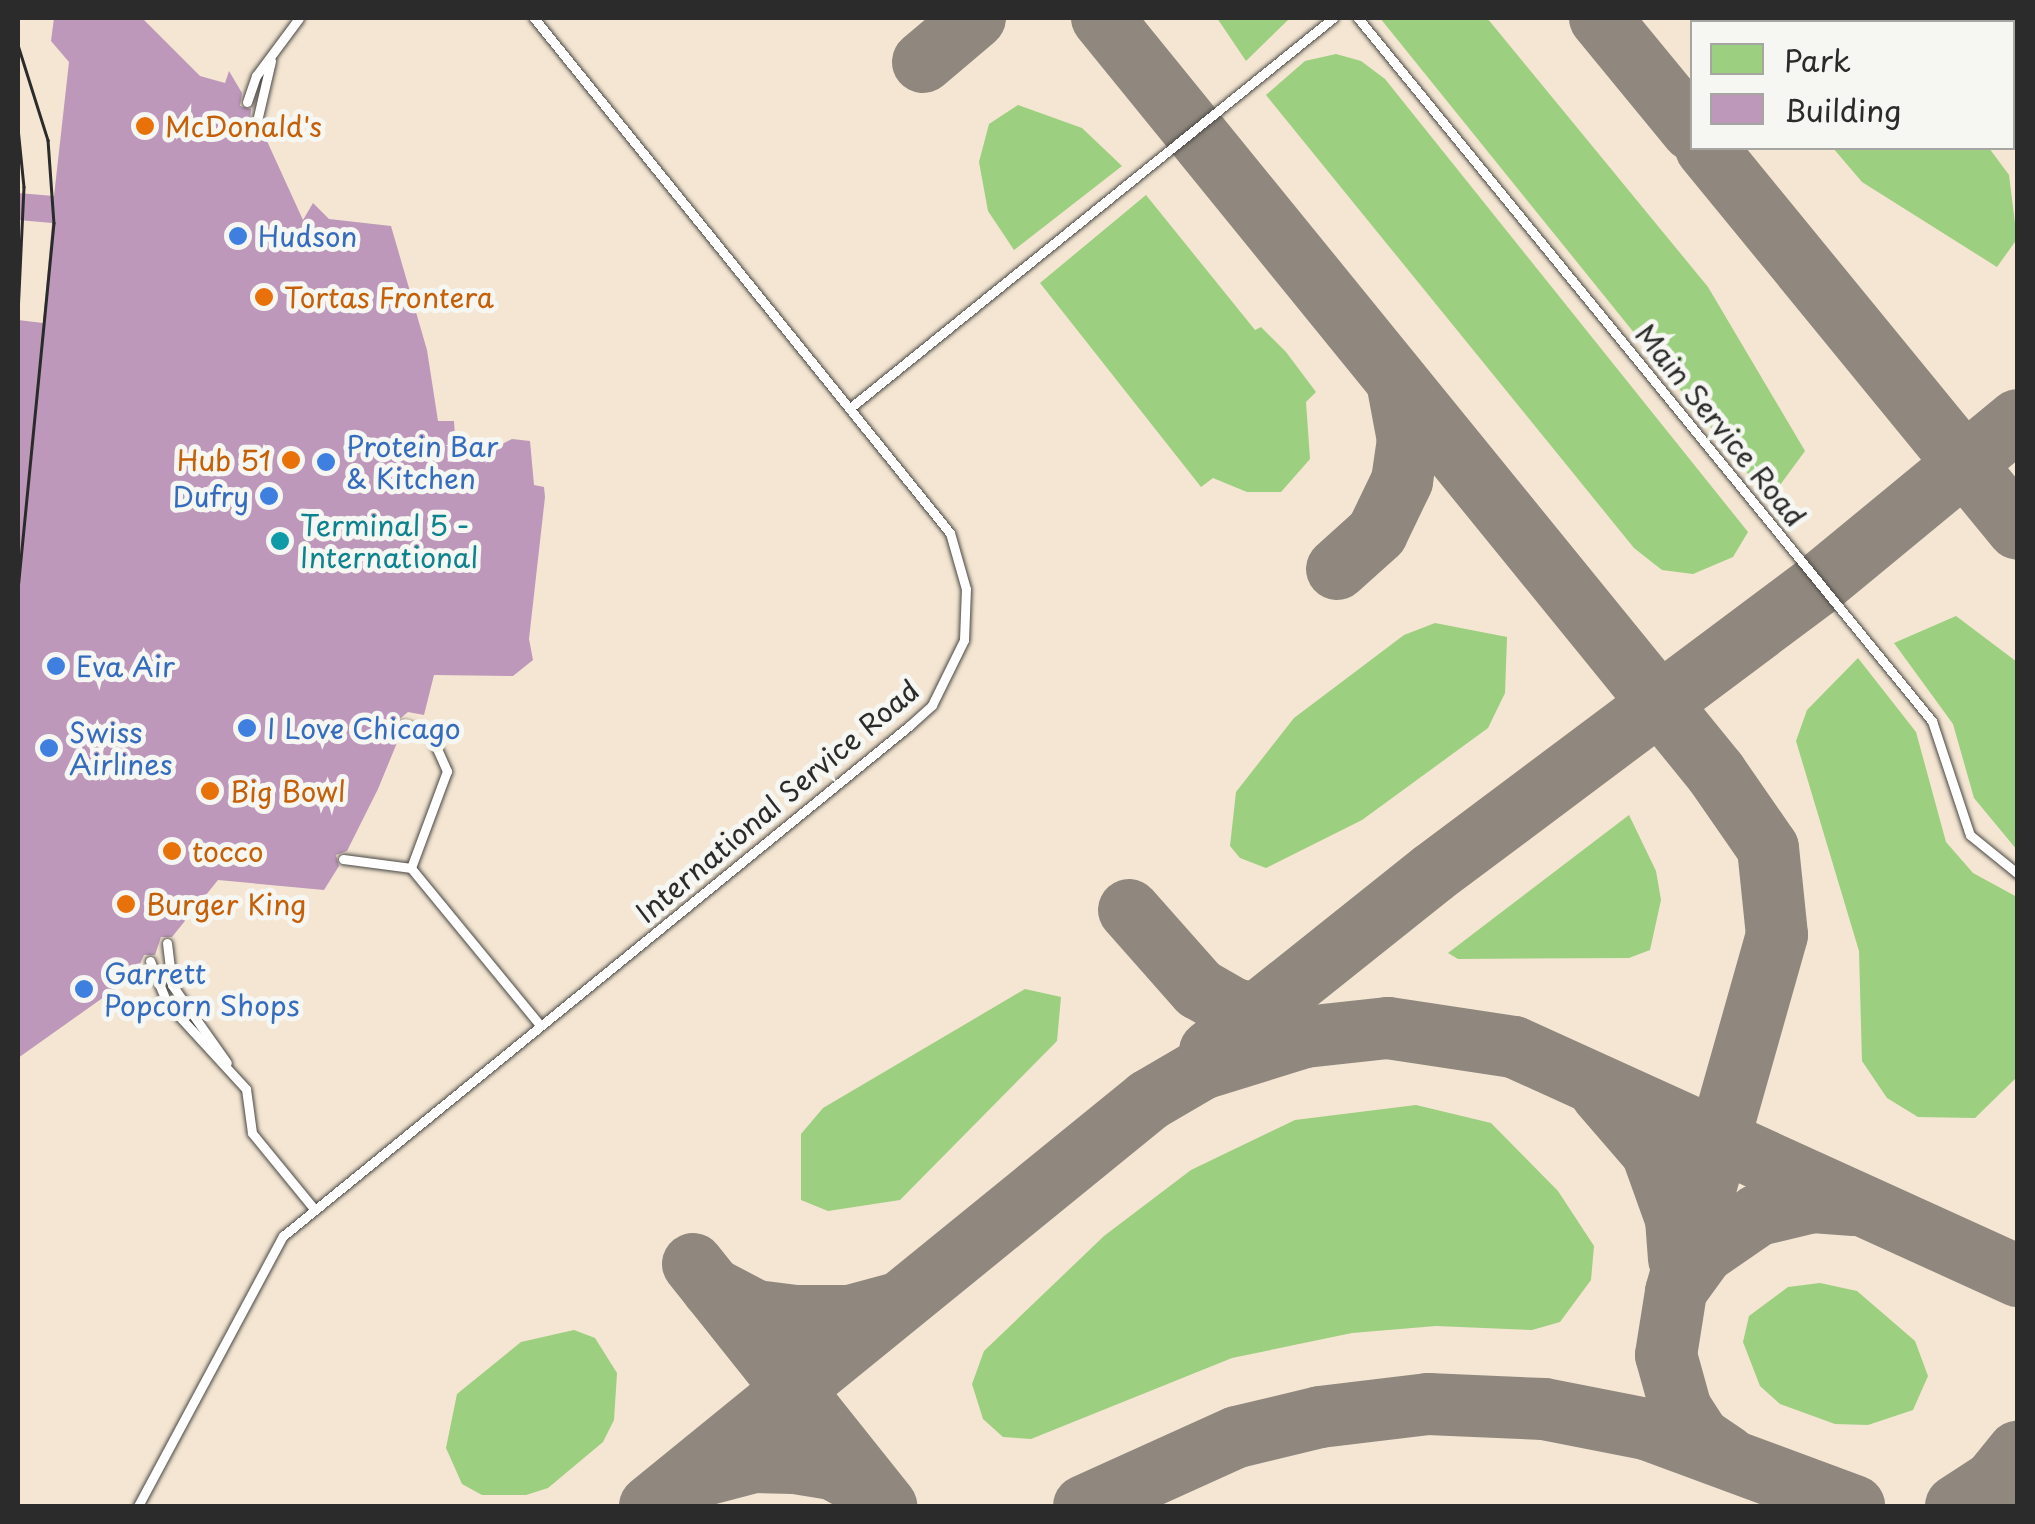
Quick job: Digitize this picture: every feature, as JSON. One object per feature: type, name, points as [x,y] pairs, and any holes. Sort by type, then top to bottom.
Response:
[{"type":"lane","points":[[246,102],[300,18]]},
{"type":"lane","name":"International Service Road","points":[[138,1506],[273,1248],[909,726],[932,705],[956,664],[967,617],[950,533],[534,18]]},
{"type":"lane","points":[[850,408],[1333,18]]},
{"type":"lane","name":"Main Service Road","points":[[1358,18],[1932,721],[1970,835],[1992,860],[2018,874]]},
{"type":"lane","points":[[257,121],[272,58]]},
{"type":"lane","points":[[404,725],[430,733],[443,749],[447,771],[411,868]]},
{"type":"lane","points":[[343,859],[411,868],[540,1025]]},
{"type":"lane","points":[[167,943],[172,984],[230,1070]]},
{"type":"lane","points":[[150,961],[166,1003],[246,1089],[252,1133],[315,1210]]},
{"type":"green space","points":[[1217,18],[1290,18],[1246,61]]},
{"type":"green space","points":[[1380,18],[1487,18],[1708,287],[1805,451],[1769,500]]},
{"type":"green space","points":[[1725,18],[1897,20],[1727,20]]},
{"type":"green space","points":[[1336,54],[1361,61],[1385,79],[1748,532],[1733,557],[1693,574],[1662,570],[1634,548],[1266,95],[1305,61]]},
{"type":"green space","points":[[1018,105],[1082,128],[1122,166],[1014,250],[988,211],[979,162],[989,124]]},
{"type":"green space","points":[[1835,150],[1990,150],[2009,175],[2017,239],[1997,267],[1862,182]]},
{"type":"green space","points":[[1146,195],[1255,330],[1261,327],[1286,352],[1316,392],[1306,402],[1310,459],[1281,492],[1247,492],[1213,478],[1201,487],[1040,283]]},
{"type":"green space","points":[[1956,616],[2017,662],[2017,850],[1974,798],[1953,724],[1894,643]]},
{"type":"green space","points":[[1435,623],[1507,637],[1505,693],[1488,728],[1362,820],[1266,868],[1240,858],[1230,846],[1236,792],[1294,718],[1404,635]]},
{"type":"green space","points":[[1858,658],[1916,732],[1946,842],[1973,873],[2017,897],[2017,1077],[1975,1118],[1918,1117],[1887,1098],[1862,1061],[1859,951],[1796,741],[1807,710]]},
{"type":"green space","points":[[1629,815],[1656,871],[1661,900],[1650,950],[1629,958],[1458,959],[1448,953]]},
{"type":"green space","points":[[1025,989],[1061,997],[1057,1041],[900,1200],[828,1211],[801,1200],[801,1134],[823,1108]]},
{"type":"green space","points":[[1416,1105],[1491,1123],[1558,1191],[1594,1246],[1591,1280],[1560,1322],[1532,1330],[1436,1326],[1352,1333],[1232,1358],[1031,1439],[1003,1437],[983,1419],[972,1384],[984,1351],[1104,1236],[1191,1170],[1295,1120]]},
{"type":"green space","points":[[1820,1283],[1857,1291],[1915,1341],[1928,1376],[1913,1410],[1868,1425],[1835,1424],[1780,1404],[1760,1386],[1743,1342],[1749,1316],[1788,1287]]},
{"type":"green space","points":[[574,1330],[595,1338],[617,1373],[614,1420],[603,1442],[548,1488],[526,1495],[482,1495],[462,1484],[446,1448],[457,1394],[521,1342]]},
{"type":"building","name":"Terminal 5 - International","points":[[54,18],[142,18],[200,76],[225,83],[229,71],[242,93],[240,106],[251,109],[250,124],[261,128],[303,220],[313,203],[329,219],[391,226],[427,350],[438,421],[454,421],[456,453],[490,438],[494,448],[512,439],[530,441],[534,485],[544,487],[545,497],[529,639],[533,660],[513,676],[434,675],[424,715],[408,712],[396,722],[401,733],[378,789],[347,851],[336,855],[339,866],[324,890],[218,880],[172,937],[161,937],[155,955],[144,955],[135,975],[18,1058],[18,320],[43,323],[52,223],[18,220],[18,193],[54,196],[69,62],[51,41]]},
{"type":"taxiway","points":[[923,62],[975,18]]},
{"type":"taxiway","points":[[1102,18],[1716,773],[1768,848],[1777,935],[1676,1292],[1666,1355],[1681,1409],[1700,1438],[1727,1456]]},
{"type":"taxiway","points":[[1600,18],[1690,128]]},
{"type":"taxiway","points":[[2015,48],[2018,51]]},
{"type":"taxiway","points":[[1708,150],[2018,529]]},
{"type":"taxiway","points":[[1337,569],[1377,533],[1402,481],[1408,440],[1397,381]]},
{"type":"taxiway","points":[[1210,1051],[1433,873],[1820,583],[2018,420]]},
{"type":"taxiway","points":[[1129,910],[1199,989],[1234,1009],[1291,1021]]},
{"type":"taxiway","points":[[650,1506],[1149,1100],[1202,1069],[1305,1037],[1388,1028],[1514,1047],[2018,1276]]},
{"type":"taxiway","points":[[1601,1093],[1652,1152],[1676,1219],[1679,1259]]},
{"type":"taxiway","points":[[1680,1285],[1703,1253],[1758,1215],[1813,1202],[1854,1205]]},
{"type":"taxiway","points":[[693,1264],[886,1506]]},
{"type":"taxiway","points":[[712,1288],[756,1311],[796,1316],[850,1316],[898,1303]]},
{"type":"taxiway","points":[[1084,1506],[1237,1437],[1320,1417],[1428,1404],[1544,1409],[1646,1429],[1854,1506]]},
{"type":"taxiway","points":[[1956,1506],[1994,1481],[2018,1451]]},
{"type":"taxiway","points":[[693,1478],[754,1462],[794,1463],[833,1469],[874,1492]]},
{"type":"tram line","points":[[18,45],[48,140],[54,223],[18,588]]},
{"type":"tram line","points":[[18,128],[24,187],[18,313]]},
{"type":"place","name":"McDonald's","points":[[145,126]]},
{"type":"place","name":"Hudson","points":[[238,236]]},
{"type":"place","name":"Tortas Frontera","points":[[264,297]]},
{"type":"place","name":"Hub 51","points":[[291,460]]},
{"type":"place","name":"Protein Bar & Kitchen","points":[[326,462]]},
{"type":"place","name":"Dufry","points":[[269,496]]},
{"type":"place","name":"Terminal 5 - International","points":[[280,541]]},
{"type":"place","name":"Eva Air","points":[[56,666]]},
{"type":"place","name":"I Love Chicago","points":[[247,728]]},
{"type":"place","name":"Swiss Airlines","points":[[49,748]]},
{"type":"place","name":"Big Bowl","points":[[210,791]]},
{"type":"place","name":"tocco","points":[[172,851]]},
{"type":"place","name":"Burger King","points":[[126,904]]},
{"type":"place","name":"Garrett Popcorn Shops","points":[[84,989]]}]
